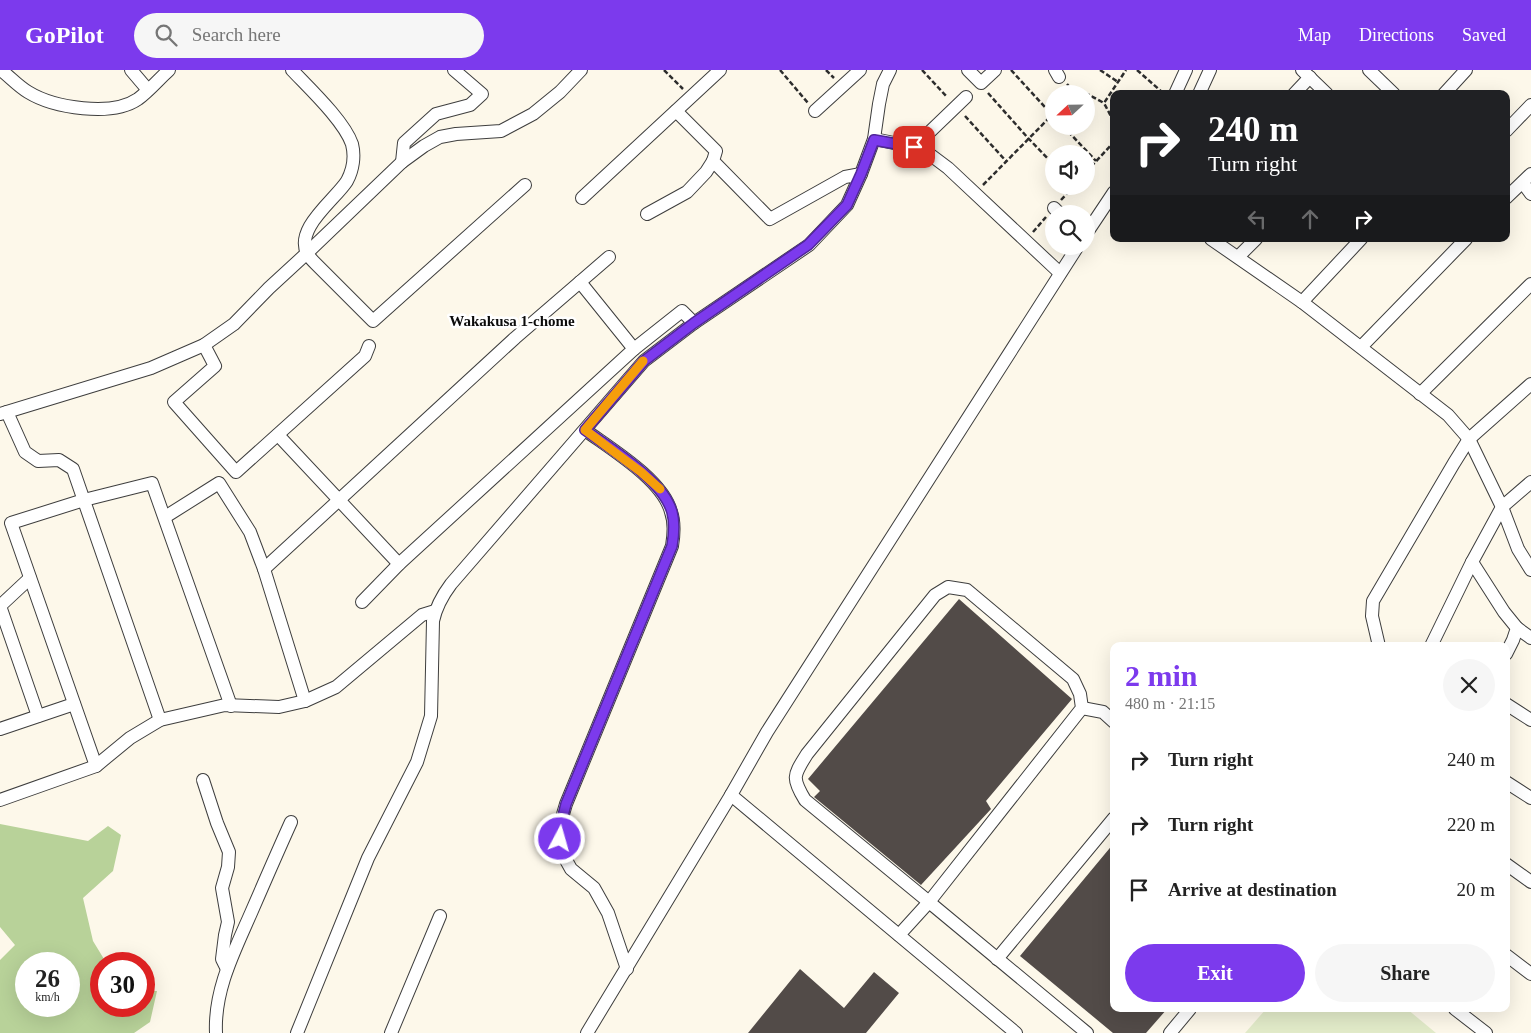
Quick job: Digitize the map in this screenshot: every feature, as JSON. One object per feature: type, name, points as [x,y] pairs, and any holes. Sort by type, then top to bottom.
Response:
[{"type":"street","points":[[2,70],[28,92],[60,105],[90,109],[122,106],[138,99],[169,70]]},
{"type":"street","points":[[131,70],[148,90]]},
{"type":"street","points":[[292,70],[345,128],[354,154],[347,181],[320,211],[305,237],[307,253],[373,321],[526,185]]},
{"type":"street","points":[[402,162],[404,143],[436,114],[470,105],[482,94],[454,70]]},
{"type":"street","points":[[160,720],[73,469],[59,460],[38,461],[25,452],[4,413],[151,368],[204,345],[234,324],[269,288],[402,162],[440,137],[501,130],[534,114],[560,92],[581,70]]},
{"type":"street","points":[[582,198],[720,70]]},
{"type":"street","points":[[816,111],[860,70]]},
{"type":"street","points":[[297,1033],[368,858],[417,762],[432,716],[433,621],[440,599],[644,361],[694,323],[808,245],[847,205],[874,140],[879,104],[890,70]]},
{"type":"street","points":[[968,70],[980,83],[995,70]]},
{"type":"street","points":[[1177,90],[1186,70]]},
{"type":"street","points":[[1201,90],[1210,70]]},
{"type":"street","points":[[1369,70],[1390,90]]},
{"type":"street","points":[[1448,90],[1466,70]]},
{"type":"street","points":[[1296,90],[1306,74],[1323,90]]},
{"type":"street","points":[[914,147],[966,97]]},
{"type":"street","points":[[1510,127],[1531,105]]},
{"type":"street","points":[[647,214],[687,192],[706,172],[713,161],[716,151],[676,111]]},
{"type":"street","points":[[874,140],[914,147],[932,156],[948,168],[1060,273]]},
{"type":"street","points":[[713,161],[770,219],[845,177],[861,174]]},
{"type":"street","points":[[1510,194],[1527,178],[1531,194]]},
{"type":"street","points":[[1095,220],[1110,198]]},
{"type":"street","points":[[1216,242],[1302,302],[1448,416],[1469,439],[1502,507],[1518,549],[1531,570]]},
{"type":"street","points":[[1238,257],[1253,242]]},
{"type":"street","points":[[1302,302],[1358,242]]},
{"type":"street","points":[[1361,347],[1463,242]]},
{"type":"street","points":[[587,1033],[767,732],[1072,255]]},
{"type":"street","points":[[264,569],[516,338],[608,258]]},
{"type":"street","points":[[580,282],[634,349]]},
{"type":"street","points":[[1420,394],[1531,284]]},
{"type":"street","points":[[362,602],[399,564],[634,349],[682,311],[694,323]]},
{"type":"street","points":[[204,345],[215,366],[174,402],[236,472],[365,356],[369,346]]},
{"type":"street","points":[[1378,642],[1372,616],[1373,601],[1454,462],[1469,439],[1531,384]]},
{"type":"street","points":[[585,430],[641,472],[661,490],[671,510],[674,528],[672,546],[566,804],[560,828],[562,850],[571,869],[594,888],[608,913],[627,968]]},
{"type":"street","points":[[278,434],[399,564]]},
{"type":"street","points":[[1432,642],[1502,507],[1531,482]]},
{"type":"street","points":[[96,766],[11,523],[84,500],[152,483],[232,706]]},
{"type":"street","points":[[165,517],[219,483],[250,532],[264,569],[305,701]]},
{"type":"street","points":[[1472,562],[1504,612],[1517,628],[1531,638]]},
{"type":"street","points":[[30,578],[0,606],[38,716]]},
{"type":"street","points":[[899,935],[929,902],[1082,708],[1080,694],[1073,679],[967,590],[948,587],[935,595],[813,746],[796,772],[797,786],[805,800],[929,902],[1087,1033]]},
{"type":"street","points":[[0,800],[96,766],[130,738],[160,720],[225,705],[279,707],[305,701],[336,687],[422,615],[435,611]]},
{"type":"street","points":[[1510,647],[1517,628]]},
{"type":"street","points":[[0,729],[74,704]]},
{"type":"street","points":[[1510,707],[1531,720]]},
{"type":"street","points":[[1082,708],[1103,712],[1110,718]]},
{"type":"street","points":[[203,780],[229,852],[228,867],[222,888],[228,922],[222,959],[227,968]]},
{"type":"street","points":[[1510,785],[1531,798]]},
{"type":"street","points":[[731,795],[1016,1033]]},
{"type":"street","points":[[216,1033],[215,1019],[218,995],[227,968],[291,822]]},
{"type":"street","points":[[997,959],[1110,823]]},
{"type":"street","points":[[1510,867],[1531,882]]},
{"type":"street","points":[[391,1033],[440,916]]},
{"type":"street","points":[[1510,958],[1531,974]]},
{"type":"street","points":[[1170,1033],[1188,1012]]},
{"type":"street","points":[[1459,1012],[1484,1033]]},
{"type":"path","points":[[664,70],[691,97]]},
{"type":"path","points":[[780,70],[816,111]]},
{"type":"path","points":[[922,70],[1006,161]]},
{"type":"path","points":[[1011,70],[1045,106]]},
{"type":"path","points":[[1100,70],[1118,82]]},
{"type":"path","points":[[1113,90],[1126,70]]},
{"type":"path","points":[[1137,70],[1160,90]]},
{"type":"path","points":[[980,83],[1045,156]]},
{"type":"path","points":[[1104,103],[1110,94]]},
{"type":"path","points":[[1095,98],[1104,103],[1110,114]]},
{"type":"path","points":[[975,193],[1045,122]]},
{"type":"path","points":[[1071,135],[1096,161],[1110,146]]},
{"type":"green space","points":[[0,824],[88,841],[108,826],[121,835],[113,871],[83,898],[93,941],[100,952],[90,952],[90,1017],[151,1017],[150,1022],[134,1033],[0,1033],[0,960],[15,945],[0,927]]},
{"type":"green space","points":[[1263,1012],[1411,1012],[1436,1033],[1245,1033]]},
{"type":"building","points":[[959,599],[1072,699],[986,801],[991,809],[921,885],[814,797],[820,791],[808,779]]},
{"type":"building","points":[[1110,848],[1110,1012],[1164,1012],[1146,1033],[1113,1033],[1020,956]]},
{"type":"building","points":[[800,969],[844,1008],[874,972],[899,993],[866,1033],[748,1033]]},
{"type":"slow traffic","points":[[643,361],[585,430],[641,472],[660,489]]},
{"type":"district","name":"Wakakusa 1-chome","points":[[512,321]]},
{"type":"route","points":[[560,839],[560,828],[566,804],[672,546],[674,528],[671,510],[661,490],[641,472],[585,430],[644,361],[694,323],[808,245],[820,234],[847,205],[874,140],[914,147]]}]
